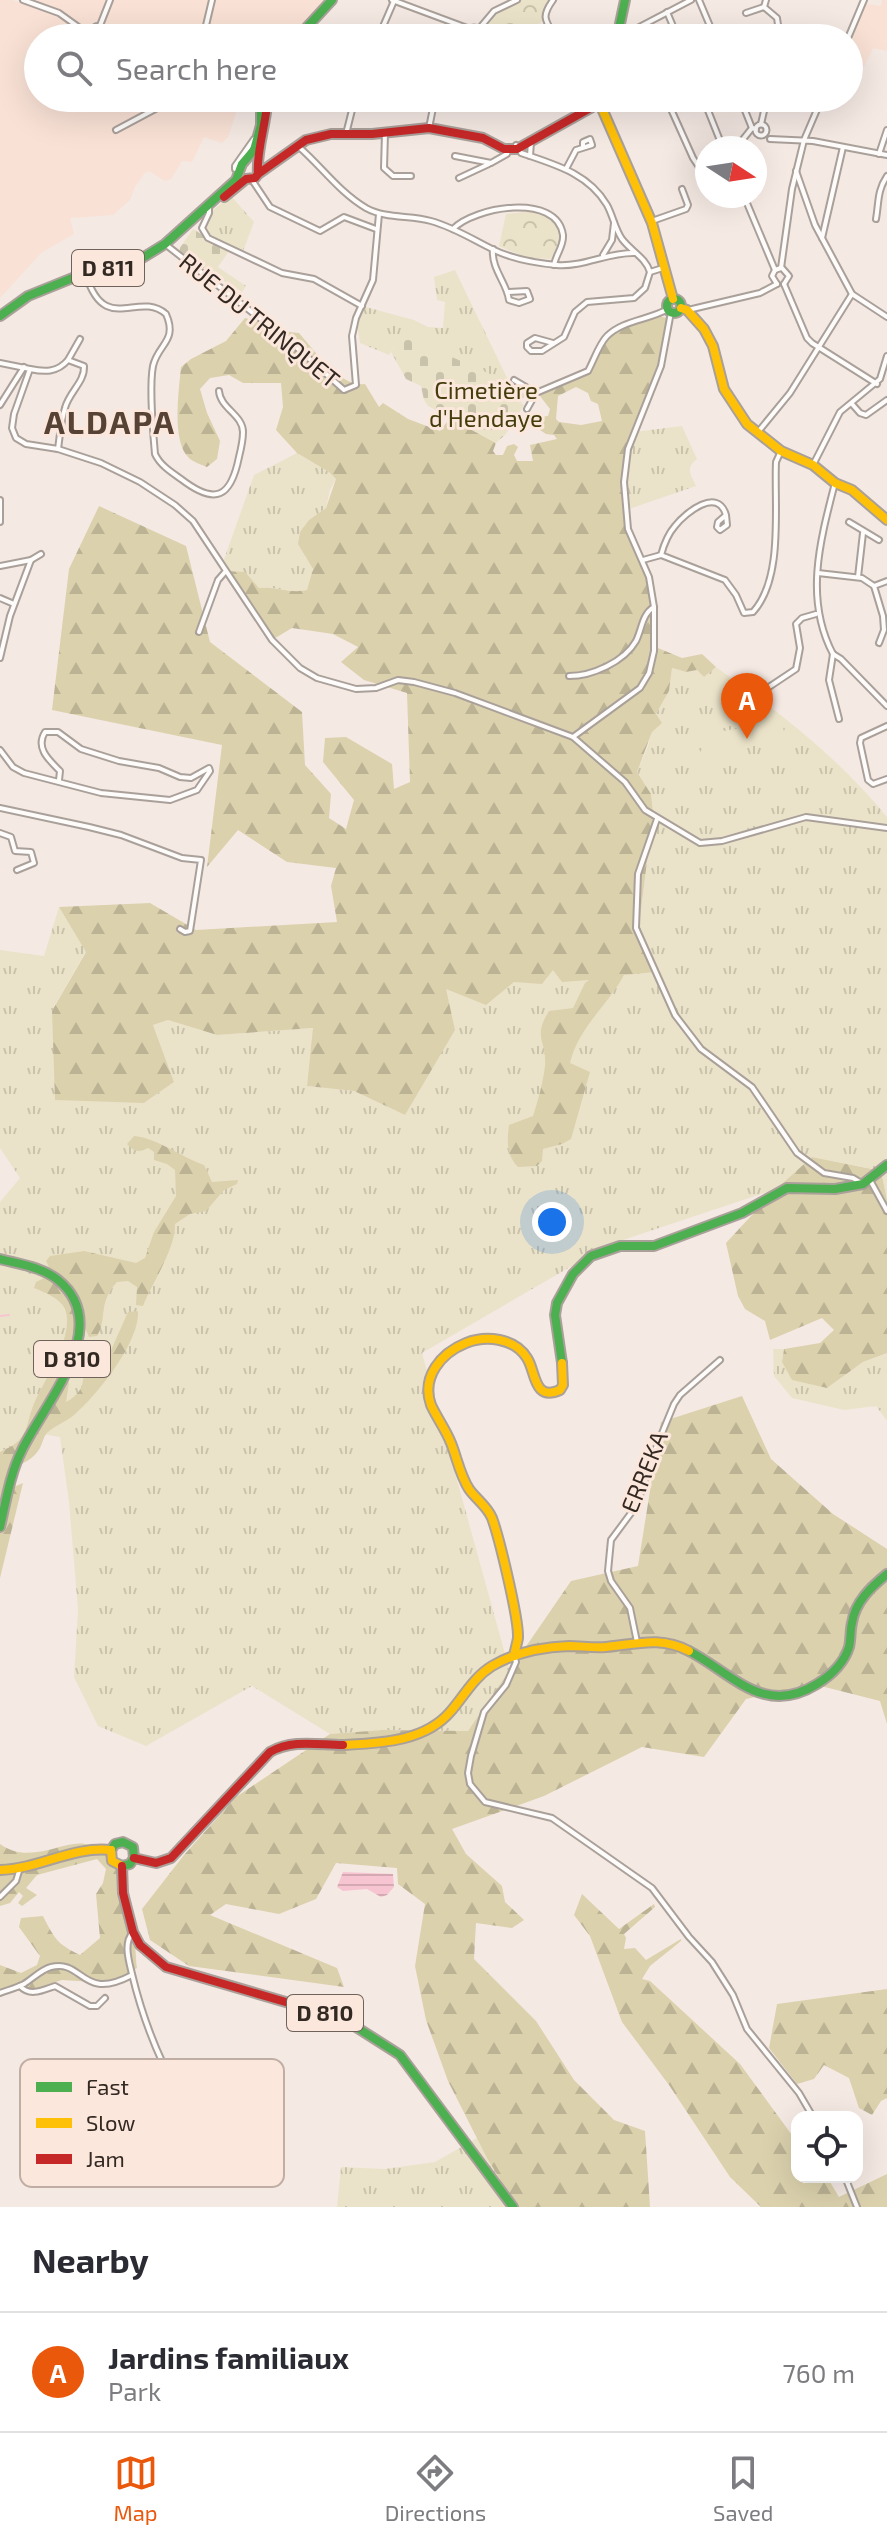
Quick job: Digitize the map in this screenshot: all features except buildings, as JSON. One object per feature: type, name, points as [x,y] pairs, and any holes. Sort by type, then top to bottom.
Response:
[{"type":"main road","points":[[311,24],[335,0]]},
{"type":"main road","points":[[315,24],[335,0]]},
{"type":"main road","points":[[620,24],[625,0]]},
{"type":"main road","points":[[250,171],[261,112]]},
{"type":"main road","points":[[250,171],[264,135],[261,112]]},
{"type":"main road","points":[[250,171],[269,166],[297,145],[319,136],[429,128],[471,135],[512,148],[582,112]]},
{"type":"main road","points":[[598,112],[606,117],[652,221],[667,266],[673,299]]},
{"type":"main road","name":"D 811","points":[[0,316],[28,296],[86,273],[132,263],[165,244],[250,171]]},
{"type":"main road","points":[[673,299],[680,302],[704,329],[713,346],[724,389],[733,406],[757,434],[781,451],[813,465],[835,483],[852,490],[887,520]]},
{"type":"main road","points":[[673,299],[668,302],[669,310],[675,313],[684,309]]},
{"type":"main road","points":[[514,1656],[518,1637],[515,1617],[492,1519],[490,1512],[469,1489],[451,1441],[434,1413],[428,1387],[434,1369],[446,1354],[463,1344],[499,1339],[514,1345],[527,1357],[531,1375],[539,1388],[556,1393],[564,1381],[555,1322],[556,1304],[580,1265],[592,1255],[618,1247],[645,1249],[654,1246],[742,1213],[787,1188],[835,1189],[866,1182],[887,1165]]},
{"type":"main road","name":"D 810","points":[[0,1259],[43,1272],[58,1280],[78,1303],[82,1321],[79,1343],[71,1361],[21,1451],[0,1527]]},
{"type":"main road","points":[[134,1858],[163,1862],[171,1858],[270,1752],[281,1745],[352,1744],[418,1734],[446,1719],[487,1669],[514,1656],[567,1646],[606,1647],[656,1640],[682,1646],[697,1654],[740,1687],[759,1694],[784,1696],[796,1693],[821,1681],[845,1657],[855,1610],[866,1594],[887,1574]]},
{"type":"main road","points":[[127,1842],[133,1847],[134,1858],[130,1864],[122,1866],[112,1861],[111,1850],[115,1844],[127,1842]]},
{"type":"main road","points":[[0,1870],[20,1868],[81,1848],[111,1850]]},
{"type":"main road","name":"D 810","points":[[122,1866],[123,1893],[133,1932],[140,1945],[166,1967],[342,2018],[400,2055],[513,2207]]},
{"type":"street","points":[[23,0],[59,13],[78,24]]},
{"type":"street","points":[[99,24],[110,0]]},
{"type":"street","points":[[206,24],[212,0]]},
{"type":"street","points":[[384,24],[393,0],[457,24]]},
{"type":"street","points":[[483,24],[494,11],[517,0]]},
{"type":"street","points":[[548,24],[545,11],[553,0]]},
{"type":"street","points":[[645,24],[691,0]]},
{"type":"street","points":[[699,0],[709,24]]},
{"type":"street","points":[[764,7],[766,0]]},
{"type":"street","points":[[854,24],[864,0]]},
{"type":"street","points":[[746,13],[764,7]]},
{"type":"street","points":[[764,7],[777,18],[778,24]]},
{"type":"street","points":[[667,12],[672,24]]},
{"type":"street","points":[[116,130],[150,112]]},
{"type":"street","points":[[346,134],[352,112]]},
{"type":"street","points":[[429,128],[432,112]]},
{"type":"street","points":[[672,112],[695,161]]},
{"type":"street","points":[[709,112],[718,136]]},
{"type":"street","points":[[747,112],[757,134],[764,134],[770,139],[804,140],[887,155]]},
{"type":"street","points":[[747,136],[761,124],[764,112]]},
{"type":"street","points":[[777,284],[772,279],[778,269],[796,171],[816,112]]},
{"type":"street","points":[[262,118],[249,148],[235,169],[250,171],[270,207],[320,231],[344,217],[376,229]]},
{"type":"street","points":[[761,124],[766,127],[764,134]]},
{"type":"street","points":[[879,154],[887,130]]},
{"type":"street","points":[[385,133],[384,168],[393,176],[411,176]]},
{"type":"street","points":[[530,156],[533,139]]},
{"type":"street","points":[[297,145],[342,192],[379,214],[412,216],[453,229],[517,258],[554,265],[579,264],[601,257],[635,253]]},
{"type":"street","points":[[566,169],[576,150],[583,146]]},
{"type":"street","points":[[822,239],[843,147]]},
{"type":"street","points":[[459,178],[507,154],[512,148],[566,169],[596,189],[622,238],[645,262],[650,272],[645,288],[634,298],[593,301],[579,307],[564,337],[547,349],[536,352],[527,347],[527,343],[535,338],[553,343]]},
{"type":"street","points":[[455,156],[491,163]]},
{"type":"street","points":[[796,171],[822,239],[852,294],[887,317]]},
{"type":"street","points":[[876,219],[878,190],[887,176]]},
{"type":"street","points":[[652,221],[686,209],[688,205],[682,189]]},
{"type":"street","points":[[209,206],[202,228],[208,238],[282,273],[314,279],[362,306],[373,280],[379,214]]},
{"type":"street","points":[[453,229],[466,219],[505,208],[537,209],[556,219],[563,233],[563,242],[554,265]]},
{"type":"street","points":[[750,208],[778,269]]},
{"type":"street","points":[[601,257],[612,240],[614,222]]},
{"type":"street","name":"RUE DU TRINQUET","points":[[165,244],[295,346],[344,390],[356,385],[352,336],[362,306]]},
{"type":"street","points":[[493,249],[492,262],[509,292],[511,302],[522,303],[530,299],[527,291],[509,292]]},
{"type":"street","points":[[650,272],[667,266]]},
{"type":"street","points":[[778,269],[786,270],[789,276],[784,284]]},
{"type":"street","points":[[86,273],[88,282],[105,307],[151,307],[166,314],[170,325],[169,336],[153,367],[155,454],[159,462],[187,484],[212,494],[222,493],[233,482],[243,431],[239,420],[220,399],[219,391]]},
{"type":"street","points":[[684,309],[760,293],[777,284],[784,284]]},
{"type":"street","points":[[784,284],[807,338],[877,384]]},
{"type":"street","points":[[757,434],[790,393],[852,294]]},
{"type":"street","points":[[527,409],[536,393],[588,371],[605,337],[669,310]]},
{"type":"street","points":[[573,737],[640,688],[649,673],[654,651],[654,607],[642,560],[628,529],[625,463],[661,366],[669,310]]},
{"type":"street","points":[[0,363],[44,372],[52,370],[63,366],[80,339]]},
{"type":"street","points":[[813,465],[840,412],[877,384],[887,356]]},
{"type":"street","points":[[58,449],[64,410],[85,375],[84,366],[68,360]]},
{"type":"street","points":[[0,405],[27,368]]},
{"type":"street","points":[[27,368],[14,414],[12,428],[16,438],[26,444],[58,449],[101,463],[140,482],[175,505],[193,521],[272,640],[300,668],[317,678],[356,689],[376,688],[398,680],[455,693],[573,737],[625,782],[645,810],[695,841],[706,843],[806,817],[887,828]]},
{"type":"street","points":[[514,380],[536,393]]},
{"type":"street","points":[[852,404],[866,415],[887,400]]},
{"type":"street","points":[[642,560],[661,555],[725,580],[744,613],[753,612],[767,588],[774,550],[776,462],[781,451]]},
{"type":"street","points":[[835,483],[820,543],[815,599],[817,613],[833,654],[829,680],[839,719]]},
{"type":"street","points":[[0,500],[0,522]]},
{"type":"street","points":[[661,555],[665,541],[676,524],[705,502],[717,503],[725,509],[726,515]]},
{"type":"street","points":[[849,522],[879,540]]},
{"type":"street","points":[[858,577],[863,533]]},
{"type":"street","points":[[0,566],[31,560],[41,554]]},
{"type":"street","points":[[0,658],[14,604],[31,560]]},
{"type":"street","points":[[199,632],[218,580],[225,571]]},
{"type":"street","points":[[818,573],[858,577],[874,586],[883,616],[884,630],[879,643]]},
{"type":"street","points":[[874,586],[887,581]]},
{"type":"street","points":[[0,598],[14,604]]},
{"type":"street","points":[[569,676],[595,671],[622,656],[634,644],[647,611],[654,607]]},
{"type":"street","points":[[763,691],[796,669],[800,648],[796,624],[802,618],[817,613]]},
{"type":"street","points":[[833,654],[887,706]]},
{"type":"street","points":[[887,726],[861,738],[860,743],[868,780],[873,784],[887,779]]},
{"type":"street","points":[[0,750],[13,767],[24,773],[101,793],[170,800],[197,790],[210,771],[209,768],[191,778],[180,777],[159,768],[119,761],[81,749],[58,732],[45,732],[41,739],[42,750],[60,771],[59,780]]},
{"type":"street","points":[[0,808],[121,835],[173,855],[201,860],[190,931],[180,929]]},
{"type":"street","points":[[657,819],[638,874],[636,928],[675,1015],[701,1049],[752,1087],[797,1153],[824,1173],[866,1182],[887,1211]]},
{"type":"street","points":[[0,833],[11,837],[15,851],[31,852],[34,863],[17,870]]},
{"type":"street","name":"ERREKA","points":[[637,1642],[630,1608],[611,1581],[608,1571],[611,1540],[637,1505],[674,1404],[720,1360]]},
{"type":"street","points":[[514,1656],[516,1662],[506,1685],[484,1712],[471,1756],[470,1784],[485,1802],[552,1818],[652,1888],[712,1962],[733,1995],[747,2029],[799,2093],[810,2111]]},
{"type":"street","points":[[0,1897],[16,1881],[20,1868]]},
{"type":"street","points":[[133,1932],[128,1938],[132,1975],[141,2011],[162,2059]]},
{"type":"street","points":[[0,1993],[20,1986],[51,1967],[69,1969],[95,1985],[114,1985],[132,1975]]},
{"type":"street","points":[[20,1986],[24,1991],[33,1993],[55,1986],[90,2006],[97,2006],[105,1998]]},
{"type":"street","points":[[847,2183],[857,2207]]},
{"type":"shaded area","points":[[0,0],[12,0],[61,18],[68,24],[24,24],[24,112],[236,112],[228,137],[222,143],[204,137],[192,162],[182,161],[171,179],[165,181],[149,171],[135,187],[130,200],[113,215],[70,218],[74,234],[41,253],[0,298]]},
{"type":"shaded area","points":[[31,0],[334,0],[313,24],[80,24],[63,12]]},
{"type":"shaded area","points":[[882,0],[887,0],[887,51],[873,48],[863,69],[863,24],[858,24],[866,4],[881,6]]},
{"type":"shaded area","points":[[343,1872],[393,1874],[394,1887],[381,1897],[367,1889],[343,1891],[337,1887]]},
{"type":"green space","points":[[522,0],[557,0],[539,24],[489,24],[496,14]]},
{"type":"green space","points":[[231,196],[254,222],[242,254],[209,236],[204,228],[213,210]]},
{"type":"green space","points":[[534,211],[549,219],[559,230],[560,243],[551,259],[527,258],[499,246],[506,214]]},
{"type":"green space","points":[[193,229],[229,251],[218,267],[246,286],[242,292],[177,252]]},
{"type":"green space","points":[[455,270],[510,384],[401,335],[389,355],[360,343],[356,318],[362,306],[414,320],[428,327],[443,328],[445,302],[437,300],[434,277]]},
{"type":"green space","points":[[656,316],[669,318],[661,366],[625,463],[628,529],[649,577],[658,648],[682,658],[702,654],[716,667],[704,677],[697,670],[686,672],[672,668],[669,691],[656,714],[662,723],[652,732],[637,772],[651,794],[653,813],[638,934],[655,972],[624,975],[574,1050],[570,1063],[590,1072],[571,1139],[543,1149],[542,1161],[537,1166],[518,1167],[508,1148],[509,1125],[533,1116],[537,1104],[545,1066],[541,1033],[544,1020],[549,1011],[573,1008],[589,980],[562,982],[553,970],[542,984],[514,982],[486,1005],[446,989],[455,1030],[405,1115],[354,1091],[307,1086],[313,1028],[217,1035],[168,1020],[153,1025],[174,1082],[144,1103],[55,1100],[52,1011],[86,952],[59,907],[150,903],[196,930],[337,922],[331,886],[336,868],[287,862],[238,830],[207,867],[222,745],[52,710],[69,569],[99,506],[186,546],[210,642],[302,712],[305,765],[331,794],[329,818],[346,829],[354,800],[323,762],[325,738],[346,737],[392,764],[394,789],[410,782],[407,693],[364,680],[341,662],[358,647],[333,634],[292,628],[272,640],[225,571],[245,572],[259,588],[307,590],[313,569],[298,544],[300,532],[309,520],[326,508],[336,479],[297,453],[276,430],[283,407],[281,383],[243,383],[229,375],[210,378],[200,389],[220,441],[217,459],[207,467],[191,459],[183,450],[178,428],[181,367],[226,341],[245,318],[299,333],[337,374],[346,380],[365,384],[379,407],[383,403],[408,419],[440,431],[450,418],[496,443],[493,451],[496,455],[503,455],[507,446],[514,444],[518,447],[514,455],[517,461],[533,461],[530,445],[557,439],[537,428],[540,417],[548,416],[550,409],[540,396],[544,391],[588,371],[605,337],[627,324]],"holes":[[[576,387],[588,393],[591,401],[598,404],[602,421],[581,425],[556,419],[558,396]]]},
{"type":"green space","name":"Cimetière d'Hendaye","points":[[400,334],[497,377],[525,394],[521,403],[524,405],[506,434],[496,443],[428,406],[421,386],[406,379],[391,352]]},
{"type":"green space","points":[[682,426],[697,459],[690,469],[696,486],[629,509],[627,462],[634,432]]},
{"type":"green space","points":[[297,453],[336,479],[326,508],[309,520],[305,557],[312,564],[313,578],[307,590],[259,588],[245,573],[225,571],[222,565],[254,475]]},
{"type":"green space","points":[[716,667],[807,736],[849,775],[887,817],[887,1200],[881,1171],[812,1157],[776,1189],[608,1245],[422,1353],[510,1672],[468,1731],[382,1730],[330,1734],[252,1686],[146,1746],[98,1726],[74,1677],[78,1610],[60,1437],[36,1433],[0,1452],[0,1202],[20,1178],[0,1148],[0,950],[44,956],[59,907],[86,951],[52,1011],[144,1103],[174,1082],[153,1025],[168,1020],[217,1035],[314,1028],[307,1086],[354,1091],[405,1115],[446,988],[514,982],[638,934],[653,813],[651,794],[637,772],[656,714],[669,691],[672,668],[686,672],[697,670],[704,677]]},
{"type":"green space","points":[[780,715],[786,740],[733,749],[704,761],[697,757],[709,738],[718,732],[758,725]]},
{"type":"green space","points":[[134,1136],[151,1140],[204,1165],[212,1182],[238,1180],[237,1184],[224,1190],[206,1211],[190,1214],[175,1224],[168,1254],[143,1306],[136,1305],[137,1287],[128,1281],[117,1282],[107,1297],[97,1336],[89,1337],[82,1321],[78,1322],[63,1366],[69,1383],[66,1402],[77,1394],[82,1384],[82,1360],[92,1359],[100,1367],[128,1312],[138,1311],[137,1324],[125,1352],[94,1395],[74,1415],[47,1433],[34,1455],[11,1469],[2,1492],[23,1483],[0,1578],[0,1452],[17,1443],[27,1428],[36,1398],[66,1333],[63,1305],[34,1288],[36,1282],[44,1278],[49,1267],[46,1261],[50,1256],[84,1251],[136,1263],[145,1258],[154,1232],[176,1196],[175,1170],[154,1160],[154,1152],[148,1148],[139,1151],[132,1149],[127,1144]]},
{"type":"green space","points":[[812,1157],[881,1171],[887,1200],[887,1353],[863,1362],[827,1388],[792,1380],[782,1362],[784,1349],[820,1343],[834,1330],[822,1318],[770,1340],[765,1321],[745,1309],[738,1296],[726,1243],[776,1189]]},
{"type":"green space","points":[[773,1349],[784,1349],[782,1362],[827,1388],[863,1362],[887,1353],[887,1421],[876,1406],[844,1410],[792,1398],[774,1376]]},
{"type":"green space","points":[[742,1396],[771,1459],[833,1514],[887,1549],[887,1724],[880,1701],[813,1684],[746,1699],[704,1757],[642,1747],[544,1796],[452,1829],[466,1854],[502,1886],[505,1902],[524,1920],[512,1928],[476,1923],[474,1959],[536,2021],[574,2080],[614,2120],[645,2131],[650,2207],[517,2207],[487,2158],[448,2081],[426,2020],[415,1966],[425,1904],[398,1884],[397,1868],[336,1863],[316,1899],[279,1914],[226,1904],[210,1915],[337,1968],[344,1987],[189,1966],[150,1940],[142,1909],[184,1855],[236,1797],[330,1734],[382,1730],[468,1731],[571,1581],[638,1566],[661,1422]]},
{"type":"green space","points":[[0,1844],[23,1853],[71,1844],[85,1844],[101,1850],[113,1861],[122,1876],[128,1895],[137,1968],[110,1983],[62,1980],[32,1990],[0,1992],[0,1965],[21,1973],[37,1965],[40,1956],[19,1927],[21,1918],[43,1916],[57,1940],[80,1955],[100,1938],[96,1894],[103,1883],[106,1869],[97,1859],[37,1875],[26,1888],[37,1895],[22,1906],[18,1903],[23,1896],[19,1892],[10,1903],[0,1906]]},
{"type":"green space","points":[[582,1894],[619,1929],[654,1904],[655,1907],[624,1934],[624,1949],[635,1948],[646,1960],[681,1939],[650,1966],[642,1979],[650,1981],[740,2064],[791,2134],[791,2183],[831,2183],[839,2197],[887,2174],[887,2207],[761,2207],[730,2177],[669,2085],[622,2022],[590,1936],[574,1915]]},
{"type":"green space","points":[[887,1989],[887,2098],[881,2101],[872,2115],[859,2108],[849,2078],[824,2065],[814,2079],[797,2084],[769,2048],[777,2004]]},
{"type":"green space","points":[[477,2138],[517,2207],[337,2207],[341,2167],[385,2169],[435,2162]]},
{"type":"waterway","points":[[0,1316],[9,1315]]},
{"type":"traffic: fast","points":[[310,24],[332,0]]},
{"type":"traffic: fast","points":[[620,24],[625,0]]},
{"type":"traffic: fast","points":[[0,316],[28,296],[75,277],[139,260],[165,244],[236,180],[242,164],[254,150],[261,112]]},
{"type":"traffic: fast","points":[[674,299],[681,306],[674,313],[667,306],[674,299]]},
{"type":"traffic: fast","points":[[562,1363],[555,1315],[557,1303],[573,1274],[591,1256],[620,1246],[654,1246],[742,1213],[787,1188],[835,1189],[863,1184],[887,1165]]},
{"type":"traffic: fast","points":[[0,1259],[38,1269],[58,1280],[74,1299],[80,1320],[70,1365],[18,1459],[0,1527]]},
{"type":"traffic: fast","points":[[689,1651],[735,1680],[765,1694],[781,1696],[798,1693],[822,1681],[840,1664],[849,1647],[856,1608],[887,1574]]},
{"type":"traffic: fast","points":[[111,1850],[115,1844],[123,1842],[133,1847],[134,1858],[130,1864],[122,1866]]},
{"type":"traffic: fast","points":[[320,2012],[342,2018],[400,2055],[513,2207]]},
{"type":"traffic: slow","points":[[603,112],[652,223],[673,299]]},
{"type":"traffic: slow","points":[[681,308],[687,310],[704,329],[713,346],[724,389],[747,424],[781,451],[813,465],[835,483],[852,490],[887,520]]},
{"type":"traffic: slow","points":[[514,1656],[517,1628],[495,1528],[490,1514],[463,1478],[449,1438],[431,1405],[429,1385],[441,1360],[457,1347],[474,1341],[500,1340],[522,1351],[540,1389],[545,1392],[560,1390],[563,1385],[562,1363]]},
{"type":"traffic: slow","points":[[343,1745],[401,1739],[428,1729],[451,1711],[486,1670],[501,1661],[529,1652],[569,1646],[601,1647],[648,1642],[678,1646],[689,1651]]},
{"type":"traffic: slow","points":[[111,1850],[112,1861],[122,1866]]},
{"type":"traffic: slow","points":[[0,1870],[83,1851],[111,1850]]},
{"type":"traffic: jam","points":[[224,197],[246,179],[255,178],[258,174],[266,112]]},
{"type":"traffic: jam","points":[[258,174],[306,140],[331,134],[372,134],[429,128],[483,138],[504,149],[517,149],[583,112]]},
{"type":"traffic: jam","points":[[134,1858],[156,1863],[171,1858],[270,1752],[297,1744],[343,1745]]},
{"type":"traffic: jam","points":[[122,1866],[123,1893],[133,1932],[140,1945],[166,1967],[320,2012]]},
{"type":"place","name":"Jardins familiaux","points":[[747,739]]},
{"type":"district","name":"ALDAPA","points":[[110,423]]}]
